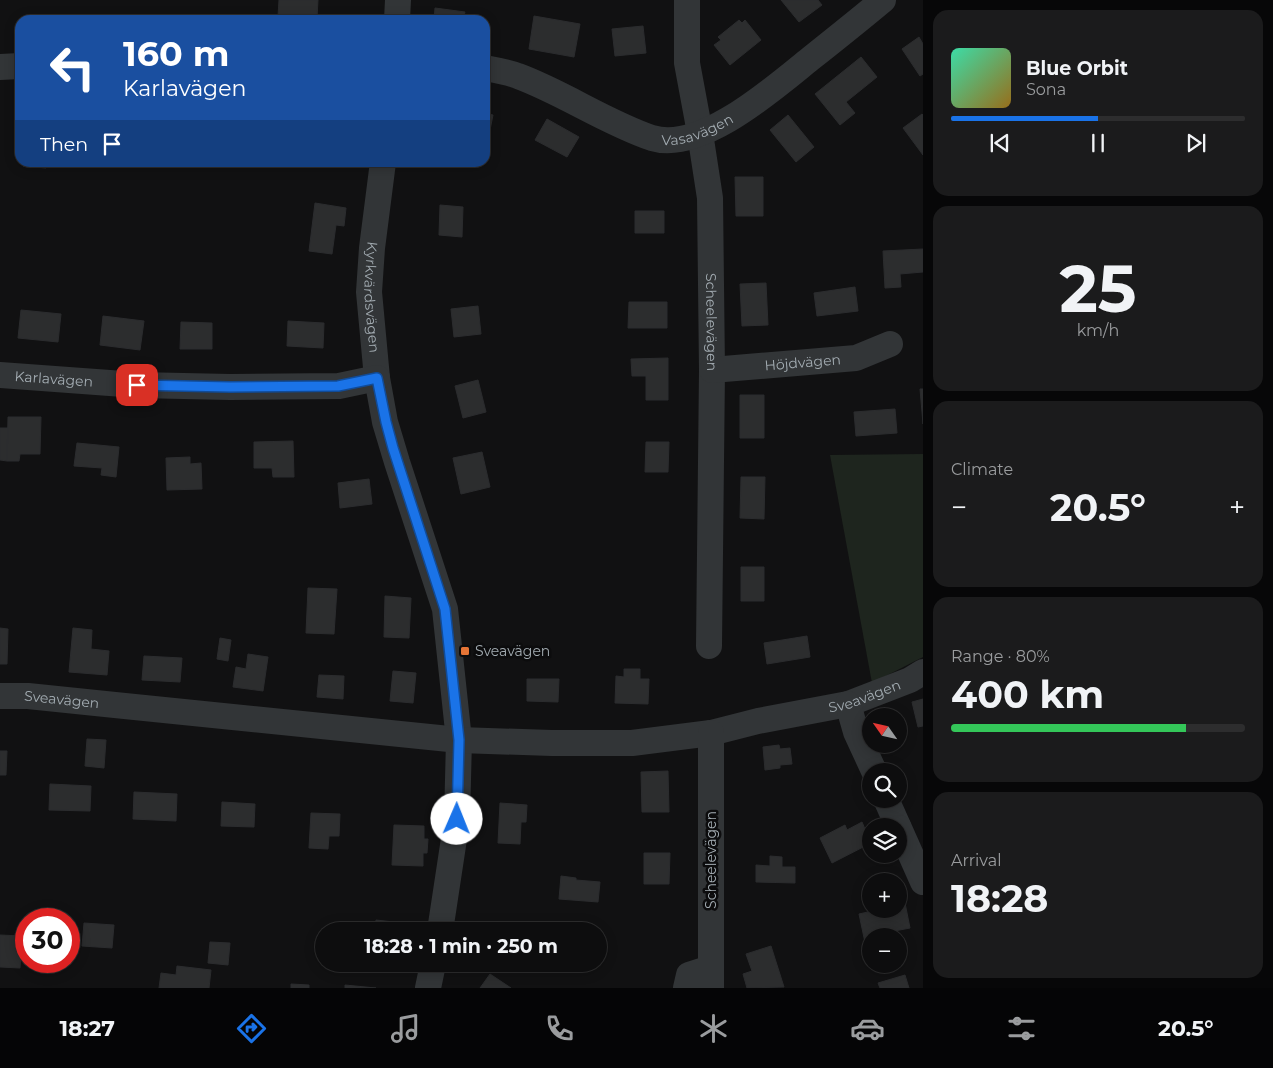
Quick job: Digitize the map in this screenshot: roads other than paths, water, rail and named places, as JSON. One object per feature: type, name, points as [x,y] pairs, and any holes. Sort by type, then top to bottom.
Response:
[{"type":"street","points":[[397,15],[398,0]]},
{"type":"street","name":"Scheelevägen","points":[[687,0],[687,63],[710,198],[712,370],[709,646]]},
{"type":"street","name":"Vasavägen","points":[[490,69],[517,75],[622,126],[654,138],[676,139],[700,133],[725,122],[755,103],[883,0]]},
{"type":"street","points":[[0,67],[15,66]]},
{"type":"street","name":"Kyrkvärdsvägen","points":[[382,167],[372,248],[369,292],[377,378],[390,438],[445,609],[459,740],[457,819],[441,922]]},
{"type":"street","name":"Höjdvägen","points":[[712,370],[856,358],[890,344]]},
{"type":"street","name":"Karlavägen","points":[[0,375],[137,385],[230,387],[338,386],[377,378]]},
{"type":"street","name":"Sveavägen","points":[[0,696],[28,696],[459,740],[632,743],[711,733],[758,721],[848,704],[910,680],[923,672]]},
{"type":"street","points":[[848,704],[856,732],[870,763]]},
{"type":"street","name":"Scheelevägen","points":[[711,733],[711,978]]},
{"type":"street","points":[[907,847],[923,882]]},
{"type":"street","points":[[428,988],[431,972]]},
{"type":"street","points":[[686,988],[689,975],[711,978]]},
{"type":"place","name":"Sveavägen","points":[[465,651]]}]
